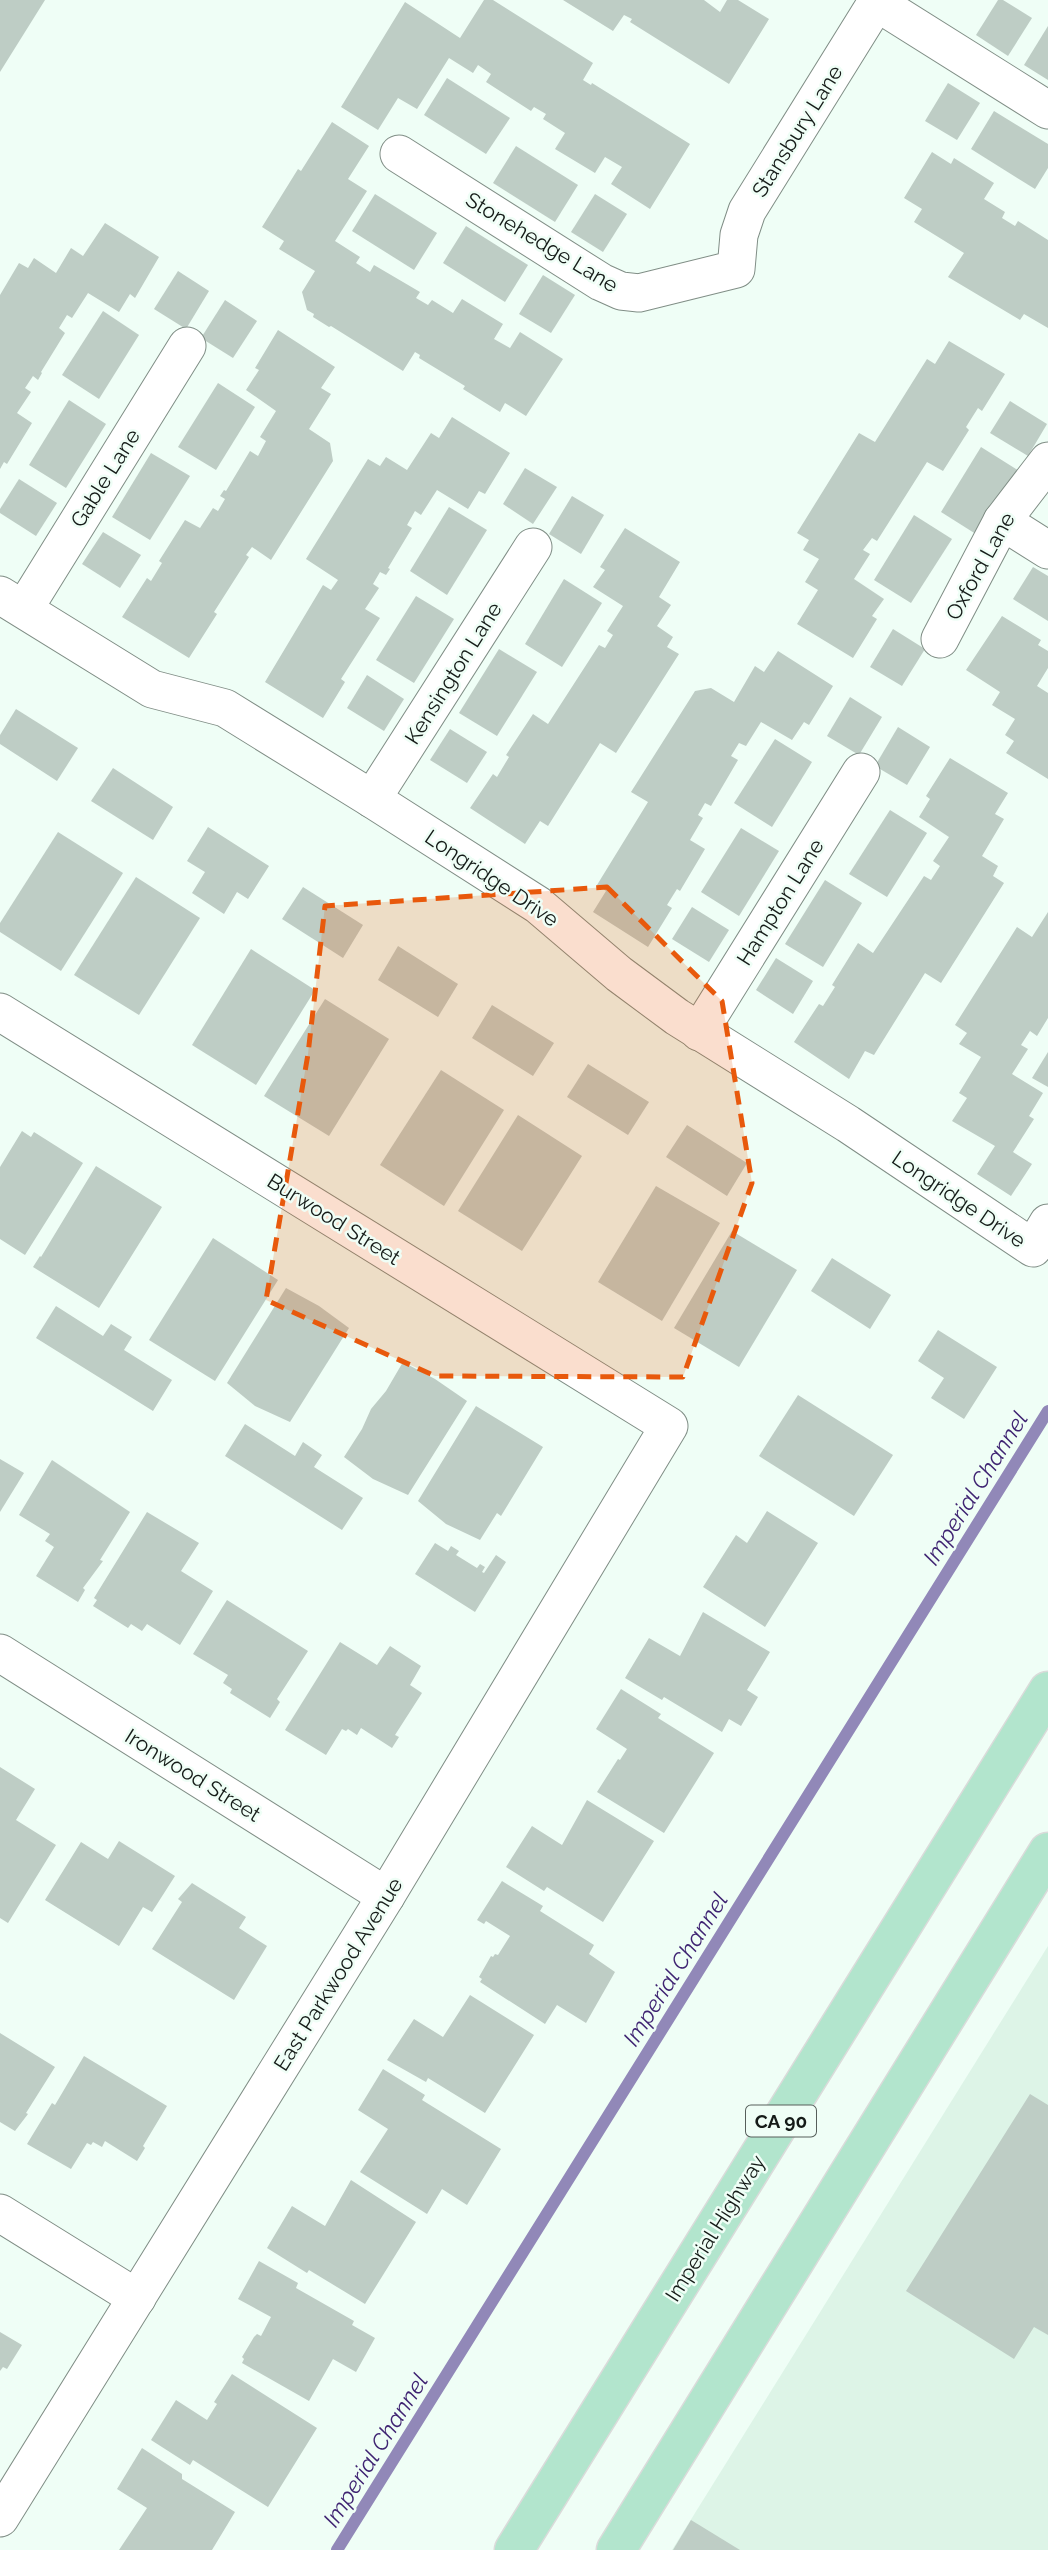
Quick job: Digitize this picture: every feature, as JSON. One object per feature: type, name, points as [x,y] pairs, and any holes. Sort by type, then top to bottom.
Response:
[{"type":"main road","name":"Imperial Highway","points":[[514,2550],[1048,1691]]},
{"type":"main road","points":[[616,2550],[1048,1853]]},
{"type":"street","points":[[877,1],[1048,110]]},
{"type":"street","name":"Stansbury Lane","points":[[736,269],[739,235],[747,211],[877,1]]},
{"type":"street","name":"Stonehedge Lane","points":[[399,154],[601,282],[621,291],[639,293],[736,269]]},
{"type":"street","name":"Gable Lane","points":[[12,602],[187,346]]},
{"type":"street","name":"Oxford Lane","points":[[940,639],[1002,521],[1048,461]]},
{"type":"street","points":[[1002,521],[1048,550]]},
{"type":"street","name":"Kensington Lane","points":[[373,799],[533,547]]},
{"type":"street","name":"Longridge Drive","points":[[12,602],[152,689],[225,708],[373,799],[521,893],[643,993],[699,1032],[848,1124],[1040,1236]]},
{"type":"street","name":"Hampton Lane","points":[[699,1032],[861,772]]},
{"type":"street","name":"Burwood Street","points":[[0,1012],[669,1426]]},
{"type":"street","name":"East Parkwood Avenue","points":[[0,2518],[386,1896],[669,1426]]},
{"type":"street","name":"Ironwood Street","points":[[0,1653],[386,1896]]},
{"type":"street","points":[[0,2213],[137,2298]]},
{"type":"highlighted area","points":[[607,887],[722,1001],[752,1183],[683,1377],[435,1376],[266,1300],[308,1054],[325,906]]},
{"type":"shaded area","points":[[1048,1946],[1048,2550],[672,2550]]},
{"type":"building","points":[[0,0],[45,0],[0,72]]},
{"type":"building","points":[[484,0],[493,0],[593,63],[583,80],[690,144],[650,209],[611,184],[622,167],[605,157],[595,173],[555,149],[565,133],[543,119],[546,114],[534,107],[531,111],[486,82],[491,74],[478,65],[473,73],[449,58],[417,109],[398,98],[378,130],[341,107],[405,2],[460,38]]},
{"type":"building","points":[[563,0],[704,0],[720,12],[727,0],[738,0],[769,19],[729,84],[630,22],[632,19],[624,15],[613,31]]},
{"type":"building","points":[[998,0],[1003,0],[1032,18],[1008,56],[976,35]]},
{"type":"building","points":[[1048,26],[1048,80],[1024,65]]},
{"type":"building","points":[[447,78],[510,118],[486,154],[424,115]]},
{"type":"building","points":[[948,83],[980,103],[957,140],[925,121]]},
{"type":"building","points":[[994,111],[1048,144],[1048,168],[1035,189],[971,149]]},
{"type":"building","points":[[332,122],[369,146],[348,179],[367,191],[335,241],[360,257],[356,263],[370,272],[374,265],[420,292],[416,298],[428,305],[432,300],[453,313],[462,299],[503,324],[494,339],[510,348],[520,332],[563,359],[526,416],[505,403],[500,412],[463,389],[465,386],[419,358],[420,355],[415,352],[403,371],[313,317],[314,314],[307,310],[302,292],[315,271],[279,249],[284,241],[262,227],[298,169],[301,171]]},
{"type":"building","points":[[516,146],[578,185],[555,222],[493,183]]},
{"type":"building","points":[[932,152],[951,164],[954,158],[994,183],[984,199],[1005,212],[1002,218],[1015,226],[1018,221],[1048,240],[1048,328],[1024,314],[1020,320],[948,277],[964,253],[914,222],[922,209],[904,198]]},
{"type":"building","points":[[375,194],[437,233],[414,270],[352,231]]},
{"type":"building","points":[[595,194],[627,214],[603,252],[571,232]]},
{"type":"building","points":[[105,223],[159,257],[135,298],[130,294],[119,312],[88,293],[72,318],[67,315],[59,328],[65,333],[38,380],[33,376],[25,388],[31,392],[17,413],[32,423],[7,464],[4,462],[0,469],[0,295],[19,263],[28,268],[34,258],[56,273],[71,248],[83,256]]},
{"type":"building","points":[[466,226],[528,265],[505,302],[443,263]]},
{"type":"building","points":[[178,271],[209,291],[186,329],[154,309]]},
{"type":"building","points":[[543,275],[575,295],[551,333],[519,314]]},
{"type":"building","points":[[225,300],[257,321],[233,358],[201,338]]},
{"type":"building","points":[[103,311],[139,335],[99,399],[62,375]]},
{"type":"building","points":[[278,330],[335,367],[321,388],[331,394],[309,429],[330,443],[333,461],[271,560],[252,547],[246,555],[249,557],[189,658],[122,617],[147,578],[151,581],[162,563],[159,561],[185,520],[200,528],[213,508],[218,511],[225,499],[220,496],[226,491],[250,451],[258,456],[266,441],[260,437],[276,411],[246,390],[259,370],[255,368]]},
{"type":"building","points":[[949,341],[1005,374],[982,411],[978,408],[966,427],[969,430],[943,471],[927,462],[877,541],[872,538],[863,550],[870,554],[854,579],[884,599],[872,616],[877,619],[853,658],[797,624],[818,590],[805,582],[819,559],[803,550],[809,540],[797,533],[859,433],[875,442],[927,359],[935,364]]},
{"type":"building","points":[[218,383],[255,407],[216,470],[178,447]]},
{"type":"building","points":[[69,400],[106,424],[66,488],[29,465]]},
{"type":"building","points":[[1010,401],[1047,424],[1028,456],[990,433]]},
{"type":"building","points":[[452,417],[510,453],[485,494],[479,491],[468,509],[437,490],[421,515],[415,511],[407,525],[412,528],[388,568],[390,569],[386,575],[380,572],[373,584],[379,588],[365,609],[380,618],[341,679],[345,682],[323,718],[265,682],[323,585],[331,590],[338,580],[306,559],[368,459],[380,466],[386,457],[407,470],[431,433],[439,438]]},
{"type":"building","points":[[981,447],[1019,471],[979,536],[941,512]]},
{"type":"building","points":[[151,453],[190,476],[150,540],[112,517]]},
{"type":"building","points":[[525,468],[557,487],[533,524],[503,504]]},
{"type":"building","points":[[19,479],[57,503],[36,536],[0,513]]},
{"type":"building","points":[[572,496],[604,515],[581,554],[549,534]]},
{"type":"building","points":[[449,507],[487,530],[447,595],[410,571]]},
{"type":"building","points":[[914,515],[952,539],[911,603],[874,580]]},
{"type":"building","points":[[625,528],[680,562],[659,597],[671,605],[657,626],[673,637],[667,647],[679,654],[616,753],[600,743],[548,826],[540,821],[525,844],[470,808],[493,774],[497,777],[509,757],[506,755],[533,714],[548,724],[599,645],[605,648],[613,635],[607,631],[623,606],[593,587],[605,570],[600,567]]},
{"type":"building","points":[[103,532],[141,555],[120,588],[82,564]]},
{"type":"building","points":[[1033,567],[1048,576],[1048,621],[1013,599]]},
{"type":"building","points":[[564,579],[602,603],[562,667],[525,644]]},
{"type":"building","points":[[416,596],[454,619],[414,683],[376,660]]},
{"type":"building","points":[[1002,616],[1041,640],[1038,645],[1048,651],[1048,668],[1037,686],[1048,693],[1048,779],[1006,753],[1014,741],[1005,735],[1015,719],[992,705],[1000,692],[966,670]]},
{"type":"building","points":[[893,629],[925,649],[902,686],[870,667]]},
{"type":"building","points":[[499,649],[537,672],[497,736],[459,713]]},
{"type":"building","points":[[778,651],[833,686],[809,725],[804,722],[792,740],[761,722],[746,746],[739,743],[731,756],[738,760],[711,806],[705,803],[698,815],[703,818],[690,840],[705,849],[680,891],[677,889],[667,905],[672,908],[648,947],[593,912],[606,891],[597,885],[648,802],[631,792],[695,691],[711,688],[734,702],[755,666],[764,672]]},
{"type":"building","points":[[367,675],[404,699],[384,731],[347,708]]},
{"type":"building","points":[[850,697],[882,717],[859,755],[827,736]]},
{"type":"building","points":[[16,709],[78,748],[57,781],[0,744],[0,735]]},
{"type":"building","points":[[898,727],[930,747],[907,785],[875,766]]},
{"type":"building","points":[[450,729],[487,752],[467,783],[430,760]]},
{"type":"building","points":[[775,739],[812,762],[772,827],[734,803]]},
{"type":"building","points":[[950,758],[1008,793],[995,814],[1004,819],[982,856],[998,866],[993,876],[1004,883],[941,983],[925,973],[874,1055],[865,1051],[849,1079],[794,1042],[819,1004],[823,1006],[835,987],[832,985],[858,943],[873,953],[924,876],[931,880],[940,866],[933,861],[949,837],[919,817],[930,799],[926,796]]},
{"type":"building","points":[[113,768],[173,807],[153,840],[91,801]]},
{"type":"building","points":[[890,810],[927,833],[887,897],[849,874]]},
{"type":"building","points":[[208,827],[269,866],[248,899],[237,892],[224,914],[192,893],[205,872],[187,861]]},
{"type":"building","points":[[741,828],[779,851],[739,916],[701,892]]},
{"type":"building","points":[[58,832],[123,873],[61,971],[0,932],[0,923]]},
{"type":"building","points":[[136,877],[200,918],[139,1015],[74,975]]},
{"type":"building","points":[[825,880],[862,903],[823,967],[785,944]]},
{"type":"building","points":[[303,887],[363,925],[343,958],[282,919]]},
{"type":"building","points":[[692,907],[729,930],[709,962],[672,939]]},
{"type":"building","points":[[1048,912],[1048,1018],[1037,1036],[1030,1031],[1021,1045],[1028,1049],[1012,1074],[1043,1093],[1029,1116],[1034,1119],[1013,1152],[1032,1164],[1011,1196],[977,1174],[995,1146],[952,1121],[967,1098],[959,1093],[981,1057],[959,1044],[967,1033],[955,1025],[1017,927],[1032,937]]},
{"type":"building","points":[[398,946],[458,984],[438,1017],[378,980]]},
{"type":"building","points":[[251,949],[315,990],[256,1085],[192,1045]]},
{"type":"building","points":[[776,958],[813,981],[793,1014],[756,990]]},
{"type":"building","points":[[325,999],[389,1039],[329,1136],[264,1096]]},
{"type":"building","points":[[492,1005],[554,1043],[533,1076],[472,1038]]},
{"type":"building","points":[[1048,1052],[1048,1087],[1032,1078]]},
{"type":"building","points":[[588,1064],[649,1102],[628,1135],[567,1097]]},
{"type":"building","points":[[441,1070],[504,1110],[444,1206],[380,1165]]},
{"type":"building","points":[[518,1115],[582,1156],[522,1251],[458,1211]]},
{"type":"building","points":[[687,1125],[747,1163],[727,1196],[666,1157]]},
{"type":"building","points":[[22,1131],[31,1137],[34,1132],[83,1163],[25,1255],[0,1239],[0,1167]]},
{"type":"building","points":[[96,1166],[162,1207],[99,1308],[33,1267]]},
{"type":"building","points":[[656,1186],[720,1223],[662,1321],[598,1282]]},
{"type":"building","points":[[732,1231],[797,1270],[739,1367],[674,1328]]},
{"type":"building","points":[[213,1238],[278,1280],[215,1381],[149,1340]]},
{"type":"building","points":[[832,1258],[891,1295],[870,1329],[811,1291]]},
{"type":"building","points":[[286,1288],[319,1306],[349,1328],[290,1422],[255,1406],[227,1383]]},
{"type":"building","points":[[56,1306],[103,1336],[111,1324],[132,1337],[124,1350],[172,1380],[153,1411],[36,1338]]},
{"type":"building","points":[[938,1330],[997,1367],[964,1419],[931,1398],[944,1378],[918,1361]]},
{"type":"building","points":[[403,1362],[435,1379],[467,1401],[408,1495],[373,1479],[344,1457],[371,1409],[386,1391]]},
{"type":"building","points":[[798,1395],[893,1455],[854,1516],[759,1456]]},
{"type":"building","points":[[476,1406],[543,1447],[501,1516],[497,1513],[480,1540],[446,1524],[418,1501]]},
{"type":"building","points":[[245,1424],[295,1456],[303,1442],[322,1455],[314,1467],[363,1498],[342,1530],[225,1456]]},
{"type":"building","points":[[0,1459],[24,1473],[0,1512]]},
{"type":"building","points":[[52,1460],[130,1512],[100,1560],[103,1561],[83,1588],[85,1590],[78,1602],[36,1576],[54,1547],[45,1541],[50,1534],[19,1515]]},
{"type":"building","points":[[767,1511],[818,1543],[765,1627],[703,1587],[736,1535],[747,1543]]},
{"type":"building","points":[[147,1512],[199,1543],[181,1571],[213,1591],[180,1645],[147,1624],[142,1631],[131,1624],[128,1628],[93,1606],[97,1600],[94,1598]]},
{"type":"building","points":[[435,1543],[448,1551],[451,1546],[459,1551],[456,1555],[477,1568],[480,1564],[485,1567],[482,1572],[484,1573],[496,1555],[506,1562],[475,1612],[415,1574]]},
{"type":"building","points":[[227,1600],[308,1651],[277,1699],[280,1702],[270,1718],[230,1693],[232,1689],[223,1683],[228,1675],[193,1654]]},
{"type":"building","points":[[703,1612],[770,1652],[747,1690],[758,1697],[741,1726],[729,1719],[722,1732],[664,1697],[662,1700],[625,1678],[649,1638],[680,1656]]},
{"type":"building","points":[[340,1642],[377,1665],[390,1646],[421,1666],[410,1685],[422,1693],[395,1735],[399,1737],[392,1748],[361,1728],[357,1735],[348,1729],[342,1729],[326,1755],[285,1730]]},
{"type":"building","points":[[621,1689],[661,1714],[658,1718],[714,1753],[664,1833],[597,1792],[627,1749],[596,1729]]},
{"type":"building","points":[[0,1767],[35,1789],[16,1820],[56,1845],[8,1923],[0,1918]]},
{"type":"building","points":[[587,1800],[654,1841],[603,1922],[547,1887],[544,1891],[506,1867],[532,1826],[562,1845]]},
{"type":"building","points":[[119,1841],[175,1876],[152,1912],[143,1907],[119,1946],[45,1900],[81,1842],[108,1859]]},
{"type":"building","points":[[502,1881],[543,1906],[540,1911],[594,1945],[589,1954],[615,1972],[586,2023],[557,2005],[545,2024],[480,1982],[482,1979],[479,1977],[491,1956],[498,1955],[510,1936],[486,1921],[484,1924],[477,1920]]},
{"type":"building","points":[[192,1883],[246,1917],[239,1928],[267,1946],[234,2000],[152,1949],[182,1902],[178,1899]]},
{"type":"building","points":[[470,1995],[534,2035],[485,2113],[428,2078],[426,2082],[387,2060],[414,2019],[443,2037]]},
{"type":"building","points":[[0,2033],[55,2067],[15,2131],[0,2122]]},
{"type":"building","points":[[84,2056],[167,2106],[137,2161],[105,2141],[102,2147],[93,2142],[91,2145],[87,2143],[71,2169],[27,2144],[52,2103],[55,2105]]},
{"type":"building","points":[[383,2069],[425,2095],[422,2100],[501,2149],[467,2205],[442,2189],[427,2214],[360,2172],[388,2129],[358,2110]]},
{"type":"building","points":[[1030,2094],[1048,2105],[1048,2335],[1034,2327],[1014,2359],[906,2291]]},
{"type":"building","points":[[351,2180],[416,2222],[365,2304],[267,2248],[292,2206],[325,2226]]},
{"type":"building","points":[[259,2261],[298,2283],[296,2288],[354,2321],[352,2325],[375,2338],[356,2372],[333,2359],[309,2401],[242,2363],[242,2357],[254,2337],[257,2334],[261,2336],[271,2317],[238,2299]]},
{"type":"building","points":[[0,2332],[22,2345],[7,2369],[3,2367],[0,2371]]},
{"type":"building","points":[[232,2374],[317,2428],[268,2507],[193,2460],[190,2465],[151,2440],[176,2400],[207,2420],[217,2404],[214,2402]]},
{"type":"building","points":[[142,2448],[182,2474],[182,2479],[235,2512],[212,2550],[119,2550],[147,2508],[117,2489]]},
{"type":"building","points":[[691,2520],[740,2550],[673,2550]]},
{"type":"waterway","name":"Imperial Channel","points":[[337,2550],[1048,1411]]}]
